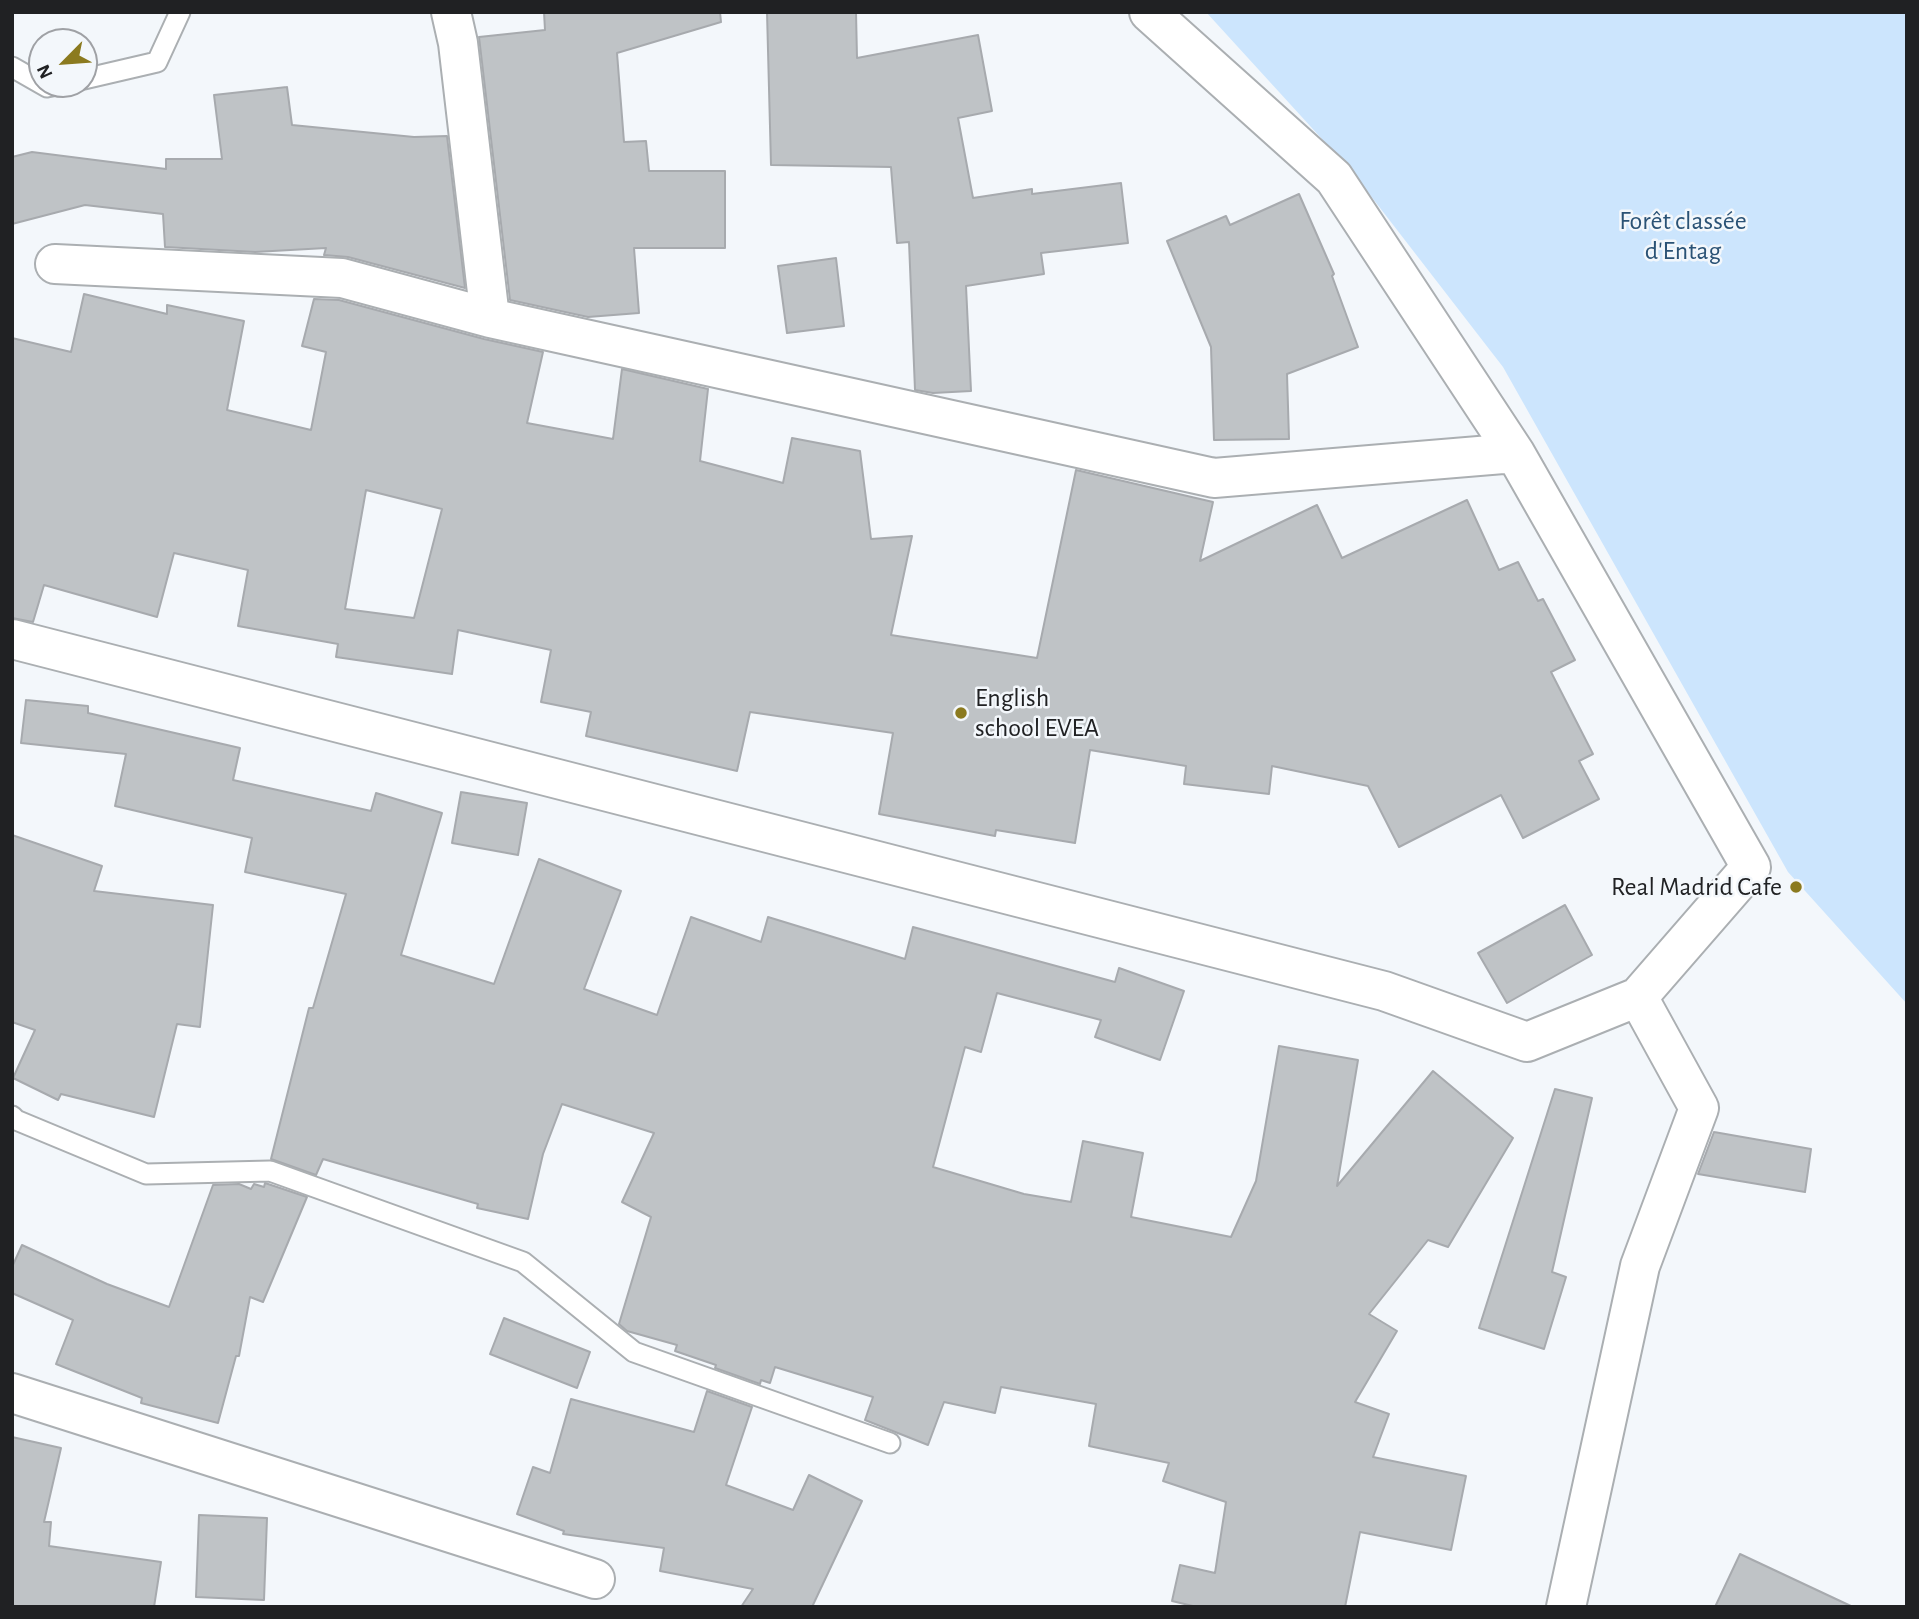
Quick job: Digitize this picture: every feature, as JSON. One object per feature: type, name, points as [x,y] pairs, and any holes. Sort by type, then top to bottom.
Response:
[{"type":"street","points":[[452,12],[460,57],[490,318]]},
{"type":"street","points":[[14,644],[1384,992],[1527,1042],[1638,997],[1751,867],[1515,453],[1334,178],[1149,12]]},
{"type":"street","points":[[55,264],[342,278],[490,318],[1214,478],[1515,453]]},
{"type":"street","points":[[1566,1607],[1640,1266],[1699,1108],[1638,997]]},
{"type":"street","points":[[12,1394],[595,1579]]},
{"type":"lane","points":[[98,76],[157,62],[180,12]]},
{"type":"lane","points":[[12,67],[28,76]]},
{"type":"lane","points":[[13,1121],[146,1174],[270,1171],[523,1262],[634,1352],[890,1443]]},
{"type":"green space","name":"Forêt classée d'Entag","points":[[1206,12],[1907,12],[1907,1004],[1788,872],[1503,367],[1353,173]]},
{"type":"building","points":[[544,12],[720,12],[721,22],[617,53],[624,142],[646,141],[649,171],[725,171],[725,248],[634,248],[639,313],[588,317],[510,300],[479,37],[545,30]]},
{"type":"building","points":[[767,12],[856,12],[857,58],[978,35],[992,111],[958,118],[973,198],[1032,189],[1032,194],[1121,183],[1128,243],[1041,253],[1044,274],[966,286],[971,391],[933,393],[915,390],[909,242],[897,243],[891,167],[771,165]]},
{"type":"building","points":[[287,87],[292,125],[414,137],[447,136],[465,288],[348,257],[324,255],[326,248],[255,252],[165,247],[163,214],[85,205],[12,224],[12,157],[32,152],[166,169],[166,159],[222,159],[214,95]]},
{"type":"building","points":[[1299,194],[1334,274],[1332,276],[1358,347],[1287,374],[1289,439],[1214,440],[1211,347],[1167,241],[1226,216],[1230,225]]},
{"type":"building","points":[[836,258],[844,326],[787,333],[778,266]]},
{"type":"building","points":[[84,294],[167,314],[167,305],[244,321],[227,410],[311,430],[326,352],[302,346],[314,299],[339,300],[543,352],[527,423],[613,439],[622,369],[708,389],[700,461],[783,483],[792,438],[860,451],[871,539],[912,536],[891,635],[1037,658],[1076,470],[1213,502],[1200,561],[1317,505],[1342,558],[1467,500],[1499,570],[1518,562],[1538,601],[1543,599],[1575,660],[1551,672],[1593,754],[1579,761],[1599,799],[1523,838],[1501,795],[1399,847],[1368,786],[1272,766],[1269,794],[1184,784],[1186,766],[1090,750],[1075,843],[996,830],[995,836],[879,814],[893,733],[750,712],[737,771],[586,736],[591,712],[541,702],[551,650],[458,630],[452,674],[336,657],[338,644],[238,626],[248,570],[174,553],[157,617],[44,585],[33,622],[12,618],[12,338],[71,352]],"holes":[[[366,490],[442,509],[414,618],[345,609]]]},
{"type":"building","points":[[26,700],[88,706],[88,713],[240,748],[233,780],[371,811],[376,793],[442,813],[401,955],[494,984],[539,859],[621,891],[584,989],[657,1015],[691,917],[761,942],[768,917],[905,959],[913,927],[1115,982],[1119,968],[1184,991],[1160,1060],[1095,1037],[1101,1020],[997,993],[981,1052],[965,1047],[933,1167],[1024,1194],[1071,1202],[1083,1141],[1143,1153],[1131,1217],[1231,1237],[1256,1181],[1279,1046],[1358,1060],[1337,1186],[1433,1071],[1513,1138],[1448,1247],[1428,1240],[1369,1314],[1397,1331],[1355,1402],[1389,1414],[1373,1457],[1466,1476],[1451,1550],[1360,1532],[1345,1607],[1197,1607],[1172,1601],[1180,1565],[1215,1573],[1226,1502],[1163,1481],[1169,1463],[1089,1446],[1096,1404],[1001,1387],[995,1413],[944,1402],[928,1445],[865,1420],[873,1397],[775,1367],[770,1383],[761,1380],[760,1384],[675,1351],[677,1345],[627,1331],[619,1324],[651,1217],[622,1202],[654,1133],[562,1104],[543,1154],[528,1219],[477,1208],[478,1204],[323,1159],[316,1175],[271,1159],[309,1008],[313,1008],[346,894],[245,872],[252,838],[115,806],[126,754],[21,743]]},
{"type":"building","points":[[461,792],[527,803],[518,855],[452,843]]},
{"type":"building","points":[[12,835],[102,866],[94,891],[213,905],[200,1027],[177,1024],[154,1117],[61,1094],[58,1100],[13,1078],[35,1030],[12,1022]]},
{"type":"building","points":[[1565,905],[1592,955],[1507,1003],[1478,953]]},
{"type":"building","points":[[1555,1089],[1592,1098],[1552,1272],[1566,1277],[1544,1349],[1479,1328]]},
{"type":"building","points":[[1714,1132],[1811,1149],[1805,1192],[1698,1174]]},
{"type":"building","points":[[265,1183],[307,1197],[263,1302],[250,1297],[239,1356],[236,1356],[218,1423],[141,1403],[142,1398],[56,1364],[73,1320],[12,1293],[12,1267],[22,1245],[107,1284],[169,1307],[213,1185],[239,1184],[251,1189],[254,1184],[264,1187]]},
{"type":"building","points":[[504,1318],[590,1352],[577,1388],[490,1354]]},
{"type":"building","points":[[707,1391],[752,1407],[726,1485],[793,1510],[809,1475],[862,1501],[812,1607],[741,1607],[753,1589],[660,1571],[664,1548],[563,1534],[564,1531],[517,1514],[533,1467],[550,1473],[571,1399],[694,1432]]},
{"type":"building","points":[[12,1437],[61,1448],[44,1522],[51,1522],[49,1546],[161,1562],[154,1607],[12,1607]]},
{"type":"building","points":[[199,1515],[267,1518],[264,1600],[196,1597]]},
{"type":"building","points":[[1740,1554],[1853,1607],[1715,1607]]},
{"type":"place","name":"English school EVEA","points":[[961,713]]},
{"type":"place","name":"Real Madrid Cafe","points":[[1796,887]]}]
